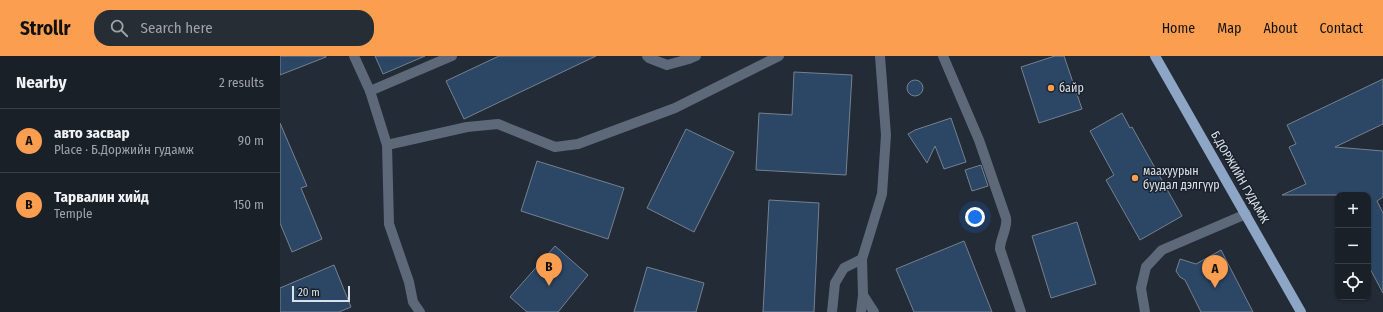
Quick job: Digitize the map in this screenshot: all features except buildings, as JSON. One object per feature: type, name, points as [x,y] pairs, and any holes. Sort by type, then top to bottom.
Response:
[{"type":"main road","name":"Б.ДОРЖИЙН ГУДАМЖ","points":[[1155,56],[1301,312]]},
{"type":"street","points":[[354,56],[370,91],[386,145],[390,224],[409,282],[413,302],[420,312]]},
{"type":"street","points":[[370,91],[452,56]]},
{"type":"street","points":[[647,56],[667,65],[696,56]]},
{"type":"street","points":[[386,145],[467,127],[498,124],[554,147],[578,144],[675,108],[779,56]]},
{"type":"street","points":[[860,312],[863,295],[862,259],[882,194],[886,135],[880,56]]},
{"type":"street","points":[[943,56],[979,140],[1006,218],[1007,222],[1000,242],[1000,249],[1021,312]]},
{"type":"street","points":[[1145,312],[1141,288],[1146,267],[1162,250],[1246,214]]},
{"type":"street","points":[[832,312],[835,283],[844,268],[862,259]]},
{"type":"street","points":[[863,295],[874,312]]},
{"type":"place","name":"байр","points":[[1051,88]]},
{"type":"place","name":"маахуурын буудал дэлгүүр","points":[[1135,178]]},
{"type":"place","name":"Тарвалин хийд","points":[[549,286]]},
{"type":"place","name":"авто засвар","points":[[1215,288]]}]
